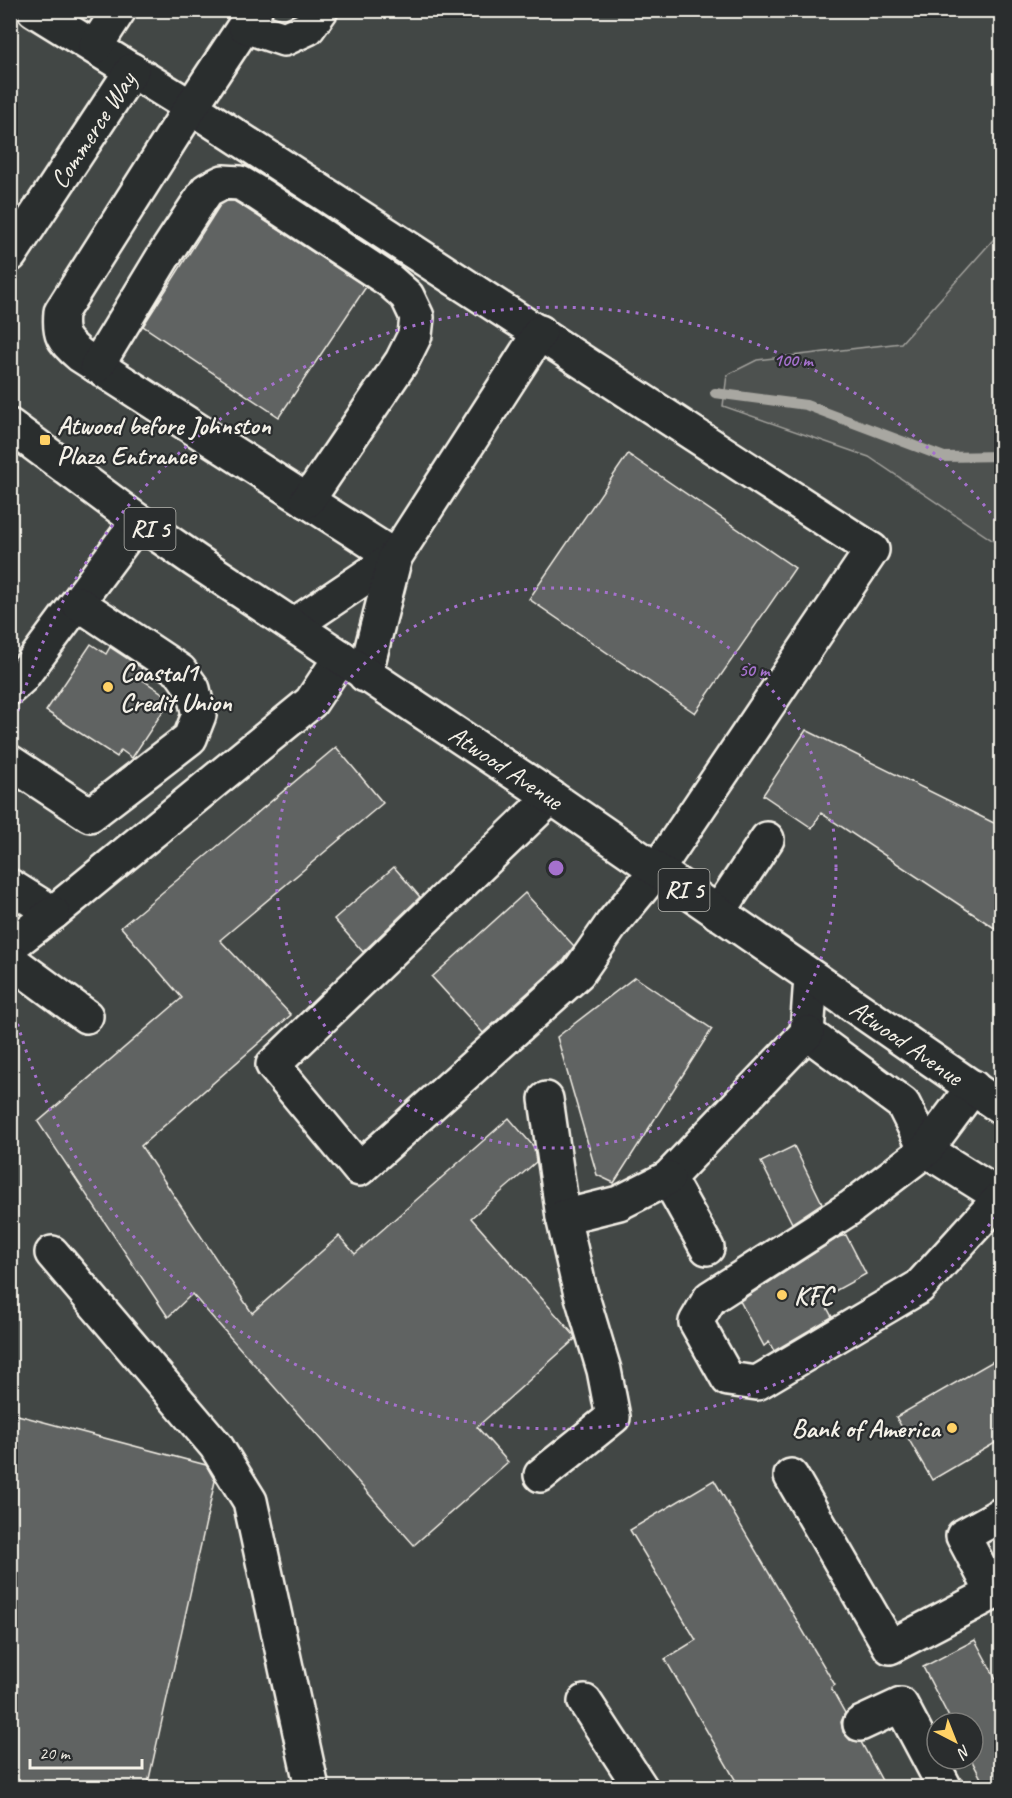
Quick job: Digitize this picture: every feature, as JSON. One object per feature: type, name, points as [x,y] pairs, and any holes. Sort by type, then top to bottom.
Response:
[{"type":"main road","points":[[34,10],[132,70]]},
{"type":"main road","points":[[95,47],[119,10]]},
{"type":"main road","points":[[321,10],[308,28],[284,39],[250,18],[62,312],[60,330],[66,344],[97,366],[395,557]]},
{"type":"main road","name":"Commerce Way","points":[[10,255],[132,70],[540,332],[872,550],[656,871]]},
{"type":"main road","points":[[97,366],[163,257],[207,190],[224,182],[240,183],[257,193],[390,281],[407,296],[417,317],[415,335],[402,361],[307,501]]},
{"type":"main road","points":[[10,946],[353,666],[395,557],[540,332]]},
{"type":"main road","name":"Atwood Avenue","points":[[10,426],[138,521],[551,797],[811,978],[993,1098]]},
{"type":"main road","points":[[10,688],[22,677],[138,521]]},
{"type":"main road","points":[[294,625],[395,557]]},
{"type":"main road","points":[[10,762],[90,815],[190,738],[199,715],[193,689],[180,671],[78,603]]},
{"type":"main road","points":[[551,797],[273,1065],[359,1169],[578,973],[612,924],[656,871]]},
{"type":"main road","points":[[718,913],[766,838]]},
{"type":"main road","points":[[10,886],[53,913]]},
{"type":"main road","points":[[10,960],[86,1016]]},
{"type":"main road","points":[[563,1217],[619,1203],[668,1178],[807,1033],[811,978]]},
{"type":"main road","points":[[807,1033],[903,1104],[926,1150],[1001,1196],[919,1287],[757,1383],[728,1379],[696,1322],[710,1298],[850,1208],[926,1150],[993,1098]]},
{"type":"main road","points":[[540,1474],[613,1417],[604,1370],[580,1290],[563,1217],[546,1099]]},
{"type":"main road","points":[[668,1178],[707,1248]]},
{"type":"main road","points":[[52,1253],[216,1446],[250,1501],[312,1788]]},
{"type":"main road","points":[[791,1476],[890,1647],[993,1593],[963,1536],[1002,1514]]},
{"type":"main road","points":[[585,1702],[641,1788]]},
{"type":"main road","points":[[860,1724],[901,1705],[945,1788]]},
{"type":"shaded area","points":[[11,11],[1001,11],[1001,231],[901,343],[757,360],[723,406],[869,457],[1001,546],[1001,1787],[11,1788]]},
{"type":"shaded area","points":[[1001,231],[1001,546],[869,457],[723,406],[727,375],[757,360],[901,343]]},
{"type":"building","points":[[227,201],[234,201],[247,209],[366,287],[279,417],[143,326],[220,205]]},
{"type":"building","points":[[628,454],[795,568],[695,713],[529,599]]},
{"type":"building","name":"Coastal1 Credit Union","points":[[91,644],[106,654],[110,647],[142,668],[137,676],[171,699],[132,758],[121,750],[117,757],[46,711]]},
{"type":"building","points":[[806,730],[1002,827],[1002,933],[821,813],[812,828],[763,795]]},
{"type":"building","points":[[336,747],[383,803],[220,940],[291,1015],[141,1146],[252,1313],[339,1236],[355,1254],[509,1118],[534,1147],[536,1162],[471,1218],[574,1335],[575,1339],[477,1427],[508,1462],[414,1545],[192,1294],[168,1317],[38,1122],[182,998],[121,927]]},
{"type":"building","points":[[394,867],[420,897],[363,952],[334,919]]},
{"type":"building","points":[[525,893],[574,946],[564,960],[483,1033],[432,977]]},
{"type":"building","points":[[635,977],[712,1029],[614,1183],[597,1175],[557,1037]]},
{"type":"building","points":[[794,1146],[822,1203],[792,1223],[761,1162]]},
{"type":"building","name":"KFC","points":[[846,1235],[866,1274],[822,1298],[832,1317],[774,1351],[769,1342],[764,1346],[740,1301],[839,1237]]},
{"type":"building","name":"Bank of America","points":[[1002,1356],[1002,1439],[932,1480],[896,1417]]},
{"type":"building","points":[[10,1413],[206,1465],[215,1481],[147,1788],[10,1788]]},
{"type":"building","points":[[714,1480],[835,1685],[831,1688],[845,1713],[841,1722],[843,1732],[850,1740],[861,1742],[886,1788],[740,1788],[665,1659],[696,1640],[630,1530]]},
{"type":"building","points":[[975,1640],[1002,1690],[1002,1788],[986,1788],[977,1771],[985,1771],[985,1711],[946,1711],[923,1667]]},
{"type":"waterway","points":[[715,393],[806,405],[944,457],[1002,456]]},
{"type":"place","name":"Atwood before Johnston Plaza Entrance","points":[[45,440]]},
{"type":"place","name":"Coastal1 Credit Union","points":[[108,687]]},
{"type":"place","name":"KFC","points":[[782,1295]]},
{"type":"place","name":"Bank of America","points":[[952,1428]]}]
